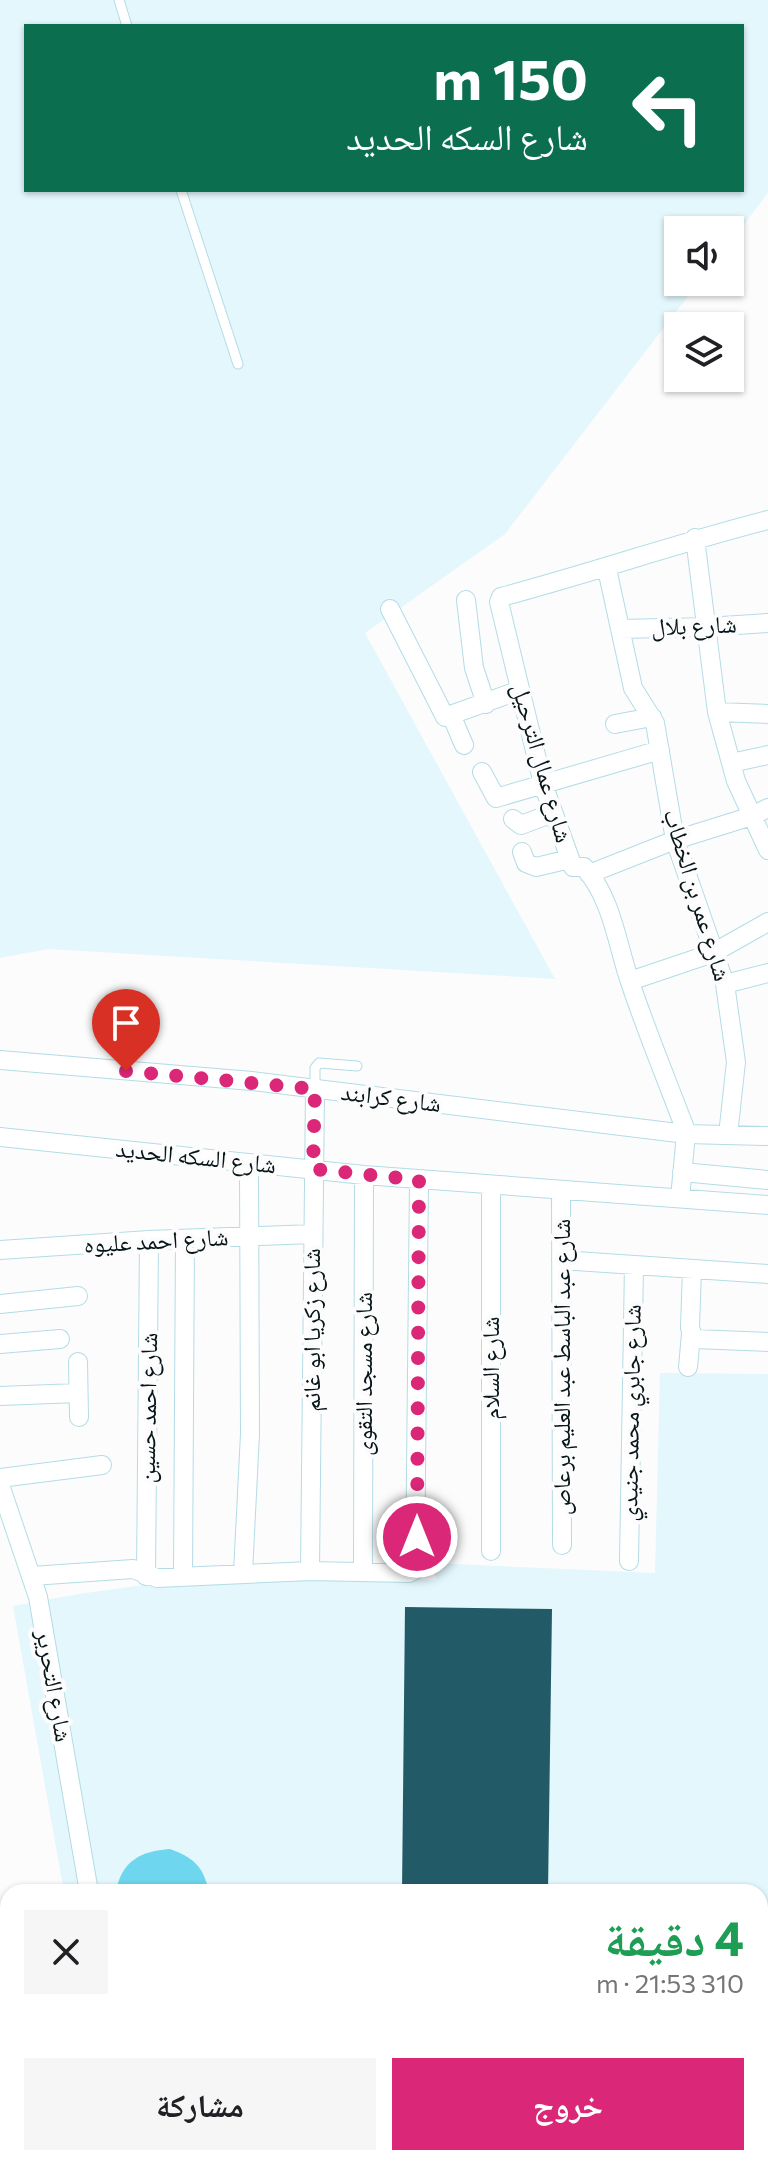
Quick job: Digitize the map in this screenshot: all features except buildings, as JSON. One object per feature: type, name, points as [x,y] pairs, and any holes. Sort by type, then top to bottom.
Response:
[{"type":"street","points":[[607,569],[695,538],[768,520]]},
{"type":"street","points":[[695,538],[717,712],[736,781],[760,812],[768,850]]},
{"type":"street","name":"شارع عمال الترحيل","points":[[607,569],[501,597],[499,602],[543,784],[553,813],[574,868],[584,867],[609,911],[630,981],[686,1134]]},
{"type":"street","name":"شارع عمر بن الخطاب","points":[[607,569],[633,688],[652,717],[675,840],[725,984],[736,1062],[728,1135]]},
{"type":"street","points":[[466,600],[474,668],[486,704]]},
{"type":"street","points":[[390,609],[442,716],[452,717],[520,690]]},
{"type":"street","name":"شارع بلال","points":[[620,629],[768,623]]},
{"type":"street","points":[[717,712],[768,714]]},
{"type":"street","points":[[452,717],[464,745]]},
{"type":"street","points":[[615,724],[652,717]]},
{"type":"street","points":[[482,772],[494,798],[660,750]]},
{"type":"street","points":[[731,763],[768,755]]},
{"type":"street","points":[[589,874],[675,840],[760,812]]},
{"type":"street","points":[[513,819],[521,825],[553,813]]},
{"type":"street","points":[[522,852],[526,863],[536,867],[570,859]]},
{"type":"street","points":[[630,981],[713,953],[768,922]]},
{"type":"street","points":[[725,984],[768,973]]},
{"type":"street","name":"شارع كرابند","points":[[0,1060],[252,1081],[686,1134]]},
{"type":"street","name":"شارع زكريا ابو غانم","points":[[310,1571],[315,1089]]},
{"type":"street","points":[[680,1198],[686,1134],[768,1136]]},
{"type":"street","name":"شارع السكه الحديد","points":[[0,1137],[419,1180],[768,1205]]},
{"type":"street","points":[[243,1573],[250,1434],[249,1163]]},
{"type":"street","points":[[682,1172],[768,1180]]},
{"type":"street","name":"شارع مسجد التقوى","points":[[363,1572],[364,1175]]},
{"type":"street","points":[[32,1576],[133,1569],[157,1578],[310,1571],[412,1572],[416,1566],[419,1180]]},
{"type":"street","name":"شارع السلام","points":[[491,1186],[491,1551]]},
{"type":"street","name":"شارع عبد الباسط عبد العليم برعاص","points":[[561,1190],[562,1545]]},
{"type":"street","name":"شارع احمد عليوه","points":[[0,1250],[313,1234]]},
{"type":"street","points":[[183,1576],[185,1239]]},
{"type":"street","name":"شارع احمد حسين","points":[[146,1576],[149,1240]]},
{"type":"street","points":[[561,1260],[768,1274]]},
{"type":"street","name":"شارع جابري محمد جنيدي","points":[[629,1561],[634,1265]]},
{"type":"street","points":[[688,1367],[692,1269]]},
{"type":"street","points":[[0,1304],[78,1296]]},
{"type":"street","points":[[691,1334],[700,1340],[768,1342]]},
{"type":"street","points":[[0,1344],[60,1339]]},
{"type":"street","points":[[78,1362],[79,1417]]},
{"type":"street","points":[[0,1396],[78,1393]]},
{"type":"street","points":[[0,1478],[102,1465]]},
{"type":"street","name":"شارع التحرير","points":[[0,1485],[32,1576],[43,1619],[88,1884]]},
{"type":"lane","points":[[119,0],[126,24]]},
{"type":"lane","points":[[182,192],[238,364]]},
{"type":"lane","points":[[315,1089],[315,1068],[319,1063],[357,1066]]},
{"type":"shaded area","points":[[0,0],[768,0],[768,193],[744,224],[744,216],[664,216],[664,296],[688,296],[676,312],[664,312],[664,327],[505,534],[365,633],[555,979],[48,949],[0,958]]},
{"type":"shaded area","points":[[660,1373],[768,1374],[768,1884],[63,1884],[13,1606],[243,1571],[436,1580],[433,1563],[655,1573]]},
{"type":"water","points":[[170,1849],[185,1856],[196,1864],[206,1884],[118,1884],[128,1865],[150,1852]]},
{"type":"route","points":[[126,1071],[315,1089],[313,1169],[419,1180],[417,1537]]}]
